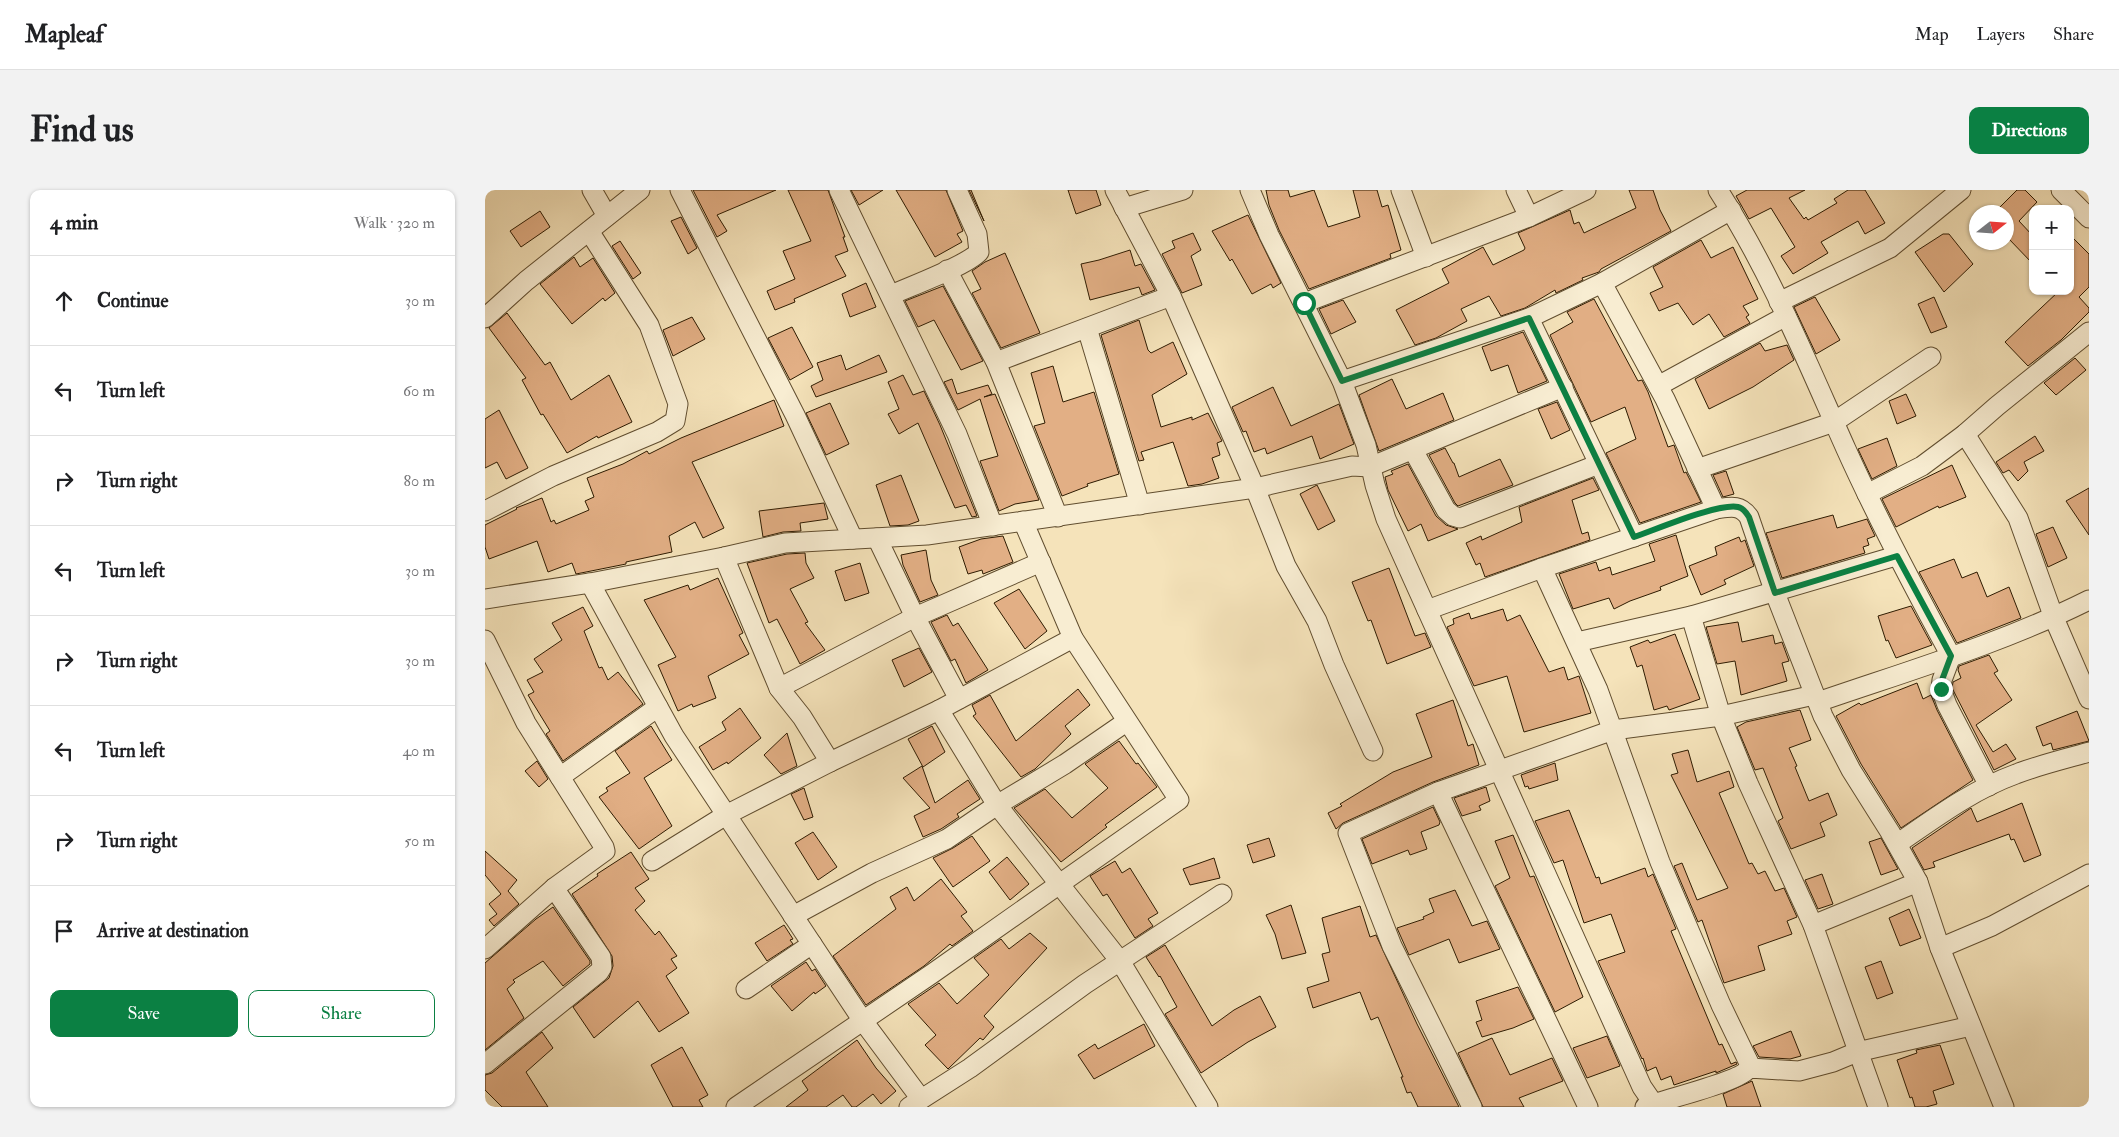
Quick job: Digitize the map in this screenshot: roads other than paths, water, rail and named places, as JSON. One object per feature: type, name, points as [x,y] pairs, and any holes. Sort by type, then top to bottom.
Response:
[{"type":"street","points":[[593,190],[607,216]]},
{"type":"street","points":[[485,318],[527,281],[640,190]]},
{"type":"street","points":[[680,190],[795,415],[853,539]]},
{"type":"street","points":[[839,190],[957,434],[993,526]]},
{"type":"street","points":[[891,295],[947,270],[975,256],[979,252],[980,243],[977,234],[957,190]]},
{"type":"street","points":[[1115,190],[1171,296],[1255,488],[1286,566],[1317,621],[1334,665],[1373,751]]},
{"type":"street","points":[[1124,208],[1183,190]]},
{"type":"street","points":[[1249,190],[1342,381],[1366,445],[1370,467],[1386,519],[1649,1105],[1747,1072],[1749,1063],[1721,1006],[1660,862],[1598,690],[1542,568]]},
{"type":"street","points":[[1401,190],[1426,257]]},
{"type":"street","points":[[1516,190],[1529,217]]},
{"type":"street","points":[[1304,303],[1529,217],[1586,190]]},
{"type":"street","points":[[1658,386],[1782,309],[1890,248],[1961,190]]},
{"type":"street","points":[[2061,190],[2089,218]]},
{"type":"street","points":[[1342,381],[1529,318],[1602,283],[1728,197],[1897,556],[1951,656],[1942,680],[1941,689],[1947,705],[1989,786]]},
{"type":"street","points":[[485,511],[553,476],[657,432],[675,421],[678,404],[649,324],[589,230]]},
{"type":"street","points":[[947,270],[997,362],[1058,517]]},
{"type":"street","points":[[1602,283],[1658,386],[1716,509]]},
{"type":"street","points":[[997,362],[1171,296]]},
{"type":"street","points":[[1529,318],[1634,537]]},
{"type":"street","points":[[1087,328],[1140,505]]},
{"type":"street","points":[[1867,494],[1921,466],[1965,434],[2089,332]]},
{"type":"street","points":[[1697,469],[1834,422],[1931,357]]},
{"type":"street","points":[[487,596],[590,583],[785,543],[927,535],[1255,488],[1352,466],[1370,467],[1563,387]]},
{"type":"street","points":[[1965,434],[2018,518],[2054,618],[2089,699]]},
{"type":"street","points":[[1413,450],[1446,510],[1453,516],[1460,518],[1599,464]]},
{"type":"street","points":[[1427,610],[1542,568],[1716,509],[1737,506],[1744,509],[1749,517],[1775,593],[1816,698],[1851,770],[1897,844],[1917,882],[1940,948],[2004,1107]]},
{"type":"street","points":[[736,1107],[863,1021],[1179,800],[1126,722],[1073,638],[1023,522]]},
{"type":"street","points":[[877,538],[915,617],[959,700]]},
{"type":"street","points":[[1577,642],[1691,616],[1897,556]]},
{"type":"street","points":[[724,557],[779,688],[802,718],[830,762]]},
{"type":"street","points":[[779,688],[915,617],[1041,562]]},
{"type":"street","points":[[590,583],[673,736],[863,1021],[926,1101],[1085,984],[1222,894]]},
{"type":"street","points":[[1472,1107],[1392,946],[1348,833],[1438,792],[1613,730],[1721,716],[1816,698],[1951,656],[2054,618],[2089,600]]},
{"type":"street","points":[[1691,616],[1721,716],[1748,783],[1813,924],[1878,1107]]},
{"type":"street","points":[[652,861],[726,816],[830,762],[959,700],[1073,638]]},
{"type":"street","points":[[485,949],[554,888],[605,852],[604,847],[526,723],[486,644]]},
{"type":"street","points":[[560,777],[658,707]]},
{"type":"street","points":[[939,710],[997,806],[1120,960],[1208,1107]]},
{"type":"street","points":[[793,916],[872,873],[947,839],[1065,764],[1126,722]]},
{"type":"street","points":[[1897,844],[1957,803],[1989,786],[2016,774],[2089,752]]},
{"type":"street","points":[[1438,792],[1588,1107]]},
{"type":"street","points":[[1940,948],[1992,926],[2089,874]]},
{"type":"street","points":[[1813,924],[1917,882]]},
{"type":"street","points":[[485,1064],[599,972],[602,967],[601,957],[554,888]]},
{"type":"street","points":[[746,988],[812,944]]},
{"type":"street","points":[[1749,1068],[1799,1071],[1833,1062],[1857,1052],[1971,1026]]}]
